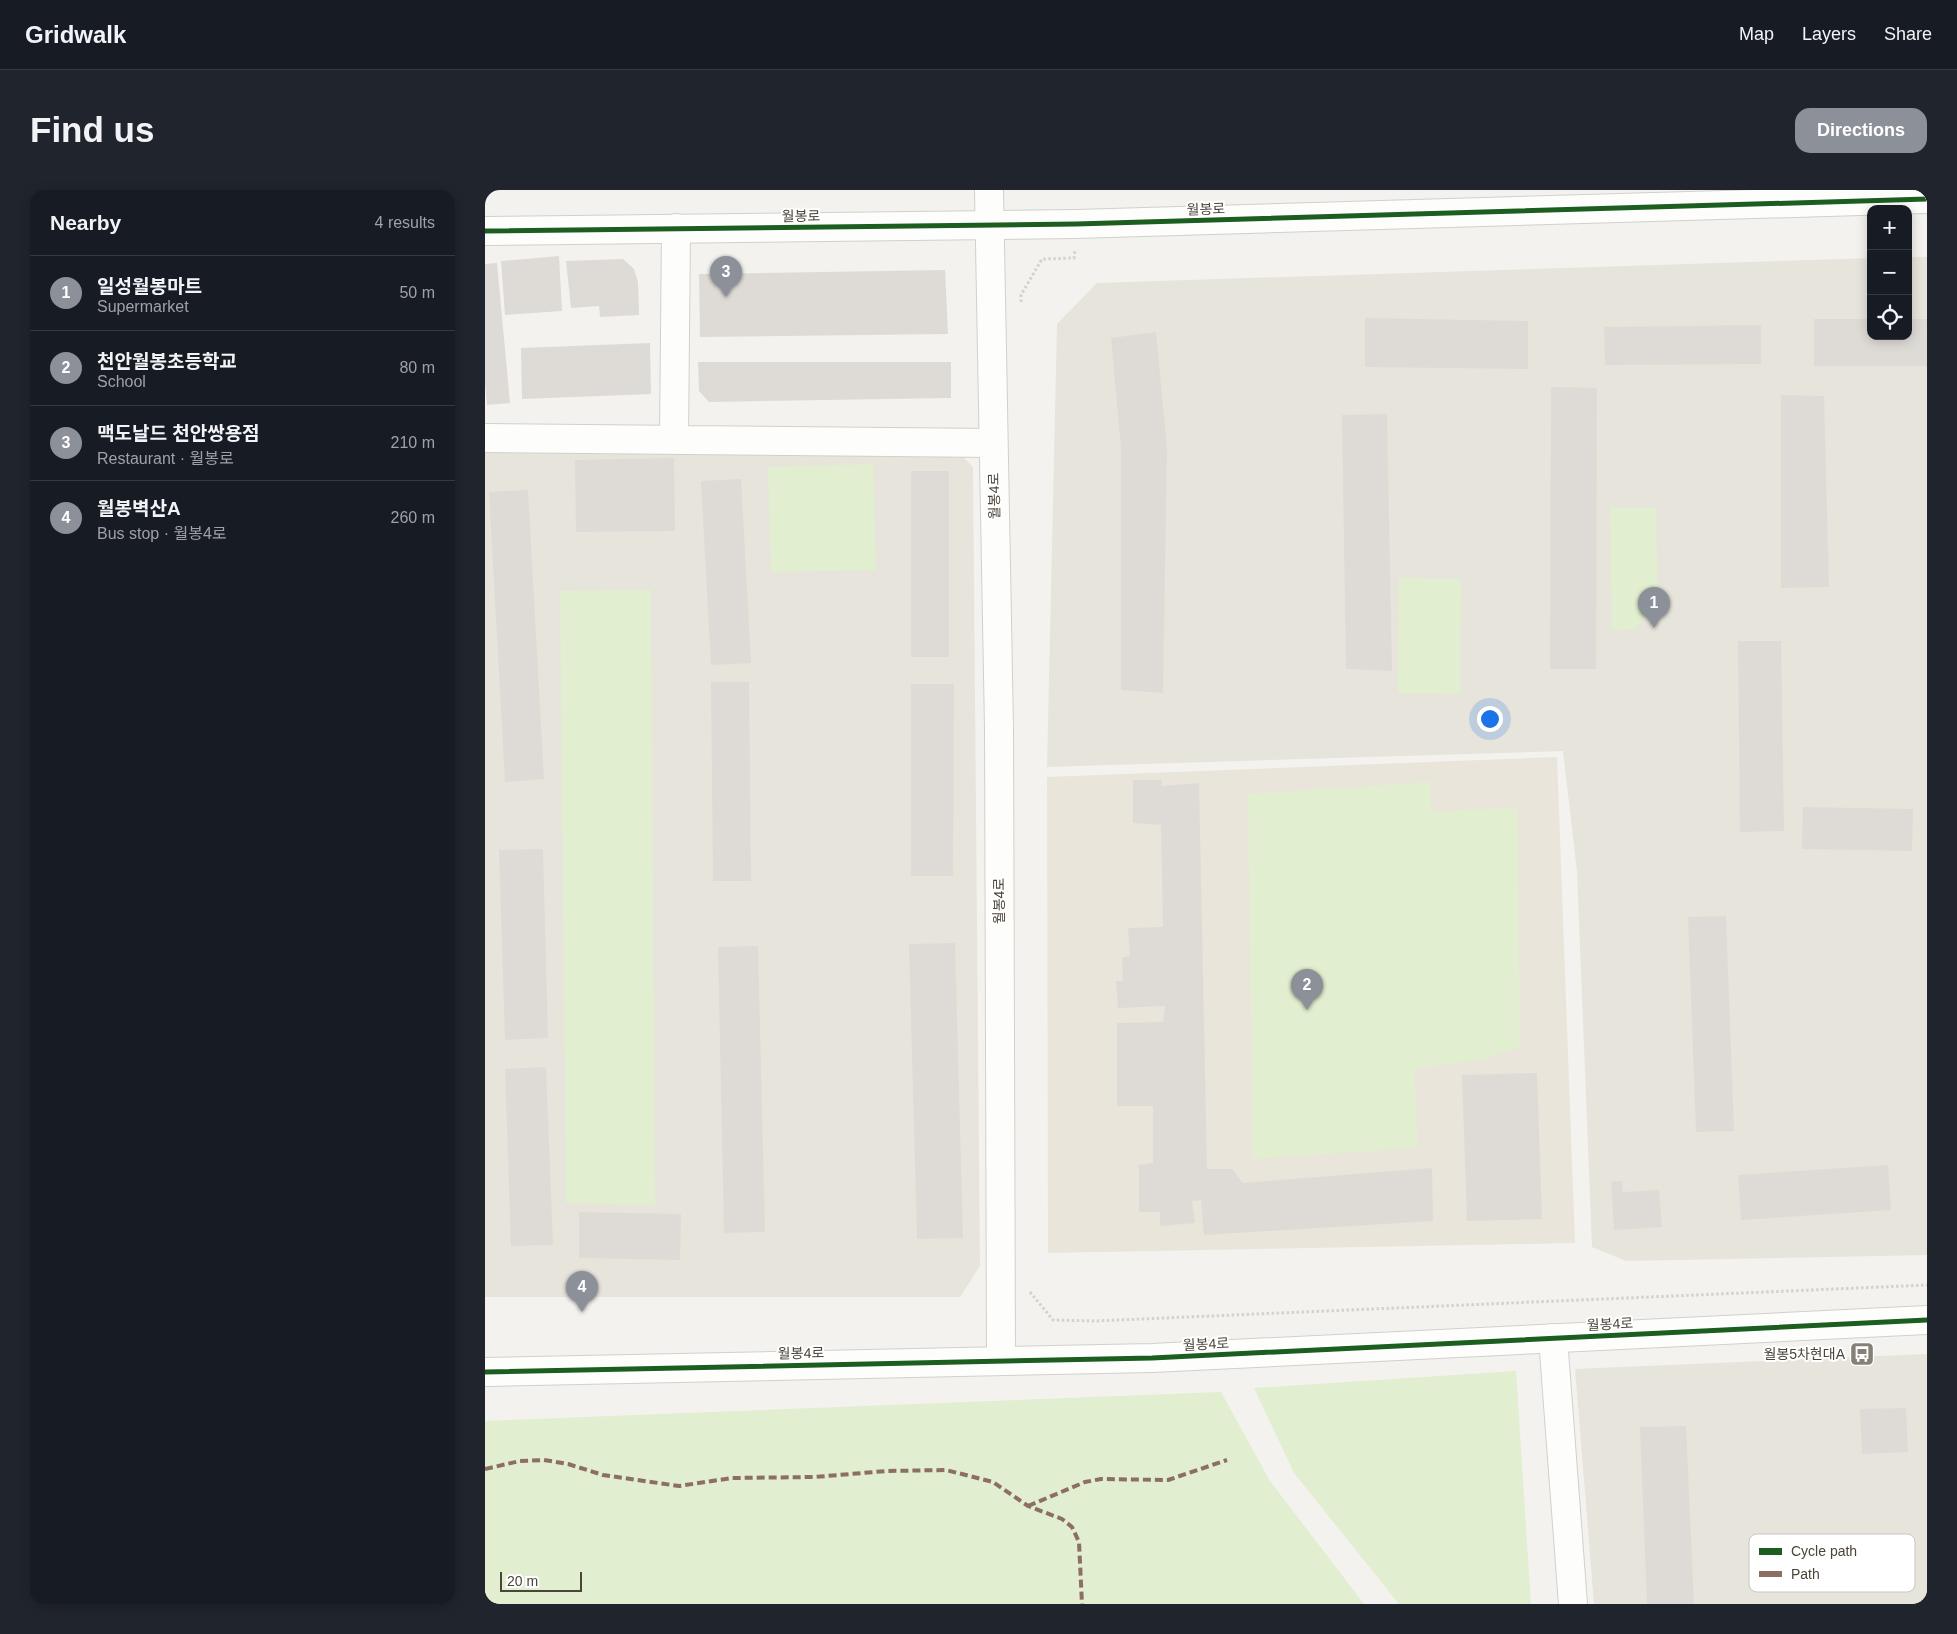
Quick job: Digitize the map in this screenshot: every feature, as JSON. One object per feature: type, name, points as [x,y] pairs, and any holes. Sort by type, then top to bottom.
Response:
[{"type":"street","points":[[485,438],[993,443],[989,190]]},
{"type":"street","name":"월봉로","points":[[485,231],[1076,224],[1927,199]]},
{"type":"street","points":[[674,440],[676,228]]},
{"type":"street","name":"월봉4로","points":[[993,443],[999,728],[1001,1359]]},
{"type":"street","name":"월봉4로","points":[[485,1372],[1001,1359],[1152,1358],[1927,1320]]},
{"type":"street","points":[[1553,1338],[1573,1604]]},
{"type":"path","points":[[1021,305],[1021,295],[1042,259],[1074,258],[1076,224]]},
{"type":"path","points":[[1029,1287],[1031,1295],[1053,1320],[1095,1321],[1927,1286]]},
{"type":"shaded area","points":[[1912,257],[1927,257],[1927,1255],[1626,1261],[1592,1247],[1577,872],[1563,751],[1047,767],[1057,324],[1097,283],[1867,258],[1867,340],[1912,340]]},
{"type":"shaded area","points":[[485,448],[957,450],[973,467],[980,1266],[960,1297],[485,1297]]},
{"type":"shaded area","points":[[1557,757],[1575,1243],[1048,1253],[1047,777]]},
{"type":"shaded area","points":[[1927,1354],[1927,1604],[1594,1604],[1575,1369]]},
{"type":"green space","points":[[873,464],[876,570],[771,572],[768,467]]},
{"type":"green space","points":[[1610,508],[1656,508],[1658,608],[1633,629],[1612,630]]},
{"type":"green space","points":[[1399,578],[1461,579],[1460,694],[1398,693]]},
{"type":"green space","points":[[651,590],[655,1205],[566,1203],[560,591]]},
{"type":"green space","points":[[1430,782],[1431,811],[1517,808],[1520,1047],[1481,1060],[1414,1069],[1418,1148],[1253,1159],[1248,794]]},
{"type":"green space","points":[[1516,1371],[1531,1604],[1399,1604],[1294,1473],[1254,1388]]},
{"type":"green space","points":[[1221,1392],[1270,1481],[1364,1604],[485,1604],[485,1421]]},
{"type":"building","points":[[559,256],[562,311],[505,315],[501,261]]},
{"type":"building","points":[[623,259],[634,269],[638,282],[639,315],[600,317],[599,306],[571,308],[566,261]]},
{"type":"building","points":[[497,263],[510,403],[487,405],[485,381],[485,264]]},
{"type":"building","points":[[945,270],[948,334],[700,337],[699,274]]},
{"type":"building","points":[[1365,318],[1528,321],[1528,369],[1365,367]]},
{"type":"building","points":[[1814,319],[1867,319],[1867,340],[1912,340],[1912,319],[1927,319],[1927,366],[1814,366]]},
{"type":"building","points":[[1761,325],[1761,364],[1605,365],[1604,327]]},
{"type":"building","points":[[1156,332],[1167,448],[1163,693],[1121,690],[1121,448],[1111,338]]},
{"type":"building","points":[[650,343],[651,394],[522,399],[521,348]]},
{"type":"building","points":[[698,362],[951,362],[951,398],[709,402],[699,391]]},
{"type":"building","points":[[1551,387],[1597,388],[1596,669],[1550,669]]},
{"type":"building","points":[[1781,395],[1824,396],[1829,587],[1781,588]]},
{"type":"building","points":[[1387,414],[1392,671],[1346,669],[1342,415]]},
{"type":"building","points":[[674,458],[675,531],[576,532],[575,460]]},
{"type":"building","points":[[911,471],[949,471],[949,657],[911,657]]},
{"type":"building","points":[[741,479],[751,663],[711,665],[701,481]]},
{"type":"building","points":[[528,490],[544,779],[505,782],[489,492]]},
{"type":"building","points":[[1738,641],[1781,641],[1784,831],[1740,832]]},
{"type":"building","points":[[711,682],[749,682],[751,881],[713,881]]},
{"type":"building","points":[[911,684],[954,684],[953,876],[911,876]]},
{"type":"building","points":[[1133,780],[1162,780],[1161,786],[1199,783],[1207,1169],[1232,1169],[1243,1183],[1432,1168],[1433,1221],[1204,1235],[1201,1200],[1192,1201],[1195,1223],[1160,1226],[1160,1212],[1139,1212],[1139,1165],[1153,1163],[1153,1106],[1117,1106],[1117,1023],[1163,1022],[1165,1006],[1118,1008],[1116,981],[1123,981],[1122,958],[1130,956],[1128,928],[1163,927],[1161,825],[1133,823]]},
{"type":"building","points":[[1803,807],[1913,809],[1912,851],[1802,849]]},
{"type":"building","points":[[543,849],[548,1038],[505,1040],[499,850]]},
{"type":"building","points":[[1726,916],[1734,1131],[1696,1132],[1688,917]]},
{"type":"building","points":[[955,943],[963,1238],[917,1239],[909,944]]},
{"type":"building","points":[[758,946],[765,1232],[724,1233],[718,947]]},
{"type":"building","points":[[546,1067],[553,1245],[511,1246],[505,1069]]},
{"type":"building","points":[[1537,1073],[1542,1219],[1467,1221],[1462,1075]]},
{"type":"building","points":[[1888,1165],[1891,1210],[1741,1220],[1738,1175]]},
{"type":"building","points":[[1622,1181],[1623,1192],[1659,1190],[1662,1227],[1614,1230],[1611,1182]]},
{"type":"building","points":[[579,1212],[681,1214],[680,1260],[579,1258]]},
{"type":"building","points":[[1906,1408],[1908,1452],[1862,1454],[1860,1409]]},
{"type":"building","points":[[1686,1426],[1694,1604],[1647,1604],[1640,1427]]},
{"type":"marked path","points":[[485,1469],[520,1461],[544,1460],[568,1464],[603,1475],[679,1486],[732,1478],[815,1477],[886,1471],[946,1470],[993,1482],[1028,1506],[1062,1519],[1072,1527],[1079,1542],[1082,1604]]},
{"type":"marked path","points":[[1028,1506],[1085,1482],[1101,1479],[1168,1480],[1227,1460]]},
{"type":"cycle path","points":[[485,231],[1076,224],[1927,199]]},
{"type":"cycle path","points":[[485,1372],[1152,1358],[1927,1320]]},
{"type":"place","name":"맥도날드 천안쌍용점","points":[[726,297]]},
{"type":"place","name":"일성월봉마트","points":[[1654,628]]},
{"type":"place","name":"천안월봉초등학교","points":[[1307,1010]]},
{"type":"place","name":"월봉벽산A","points":[[582,1312]]},
{"type":"place","name":"월봉5차현대A","points":[[1862,1354]]}]
